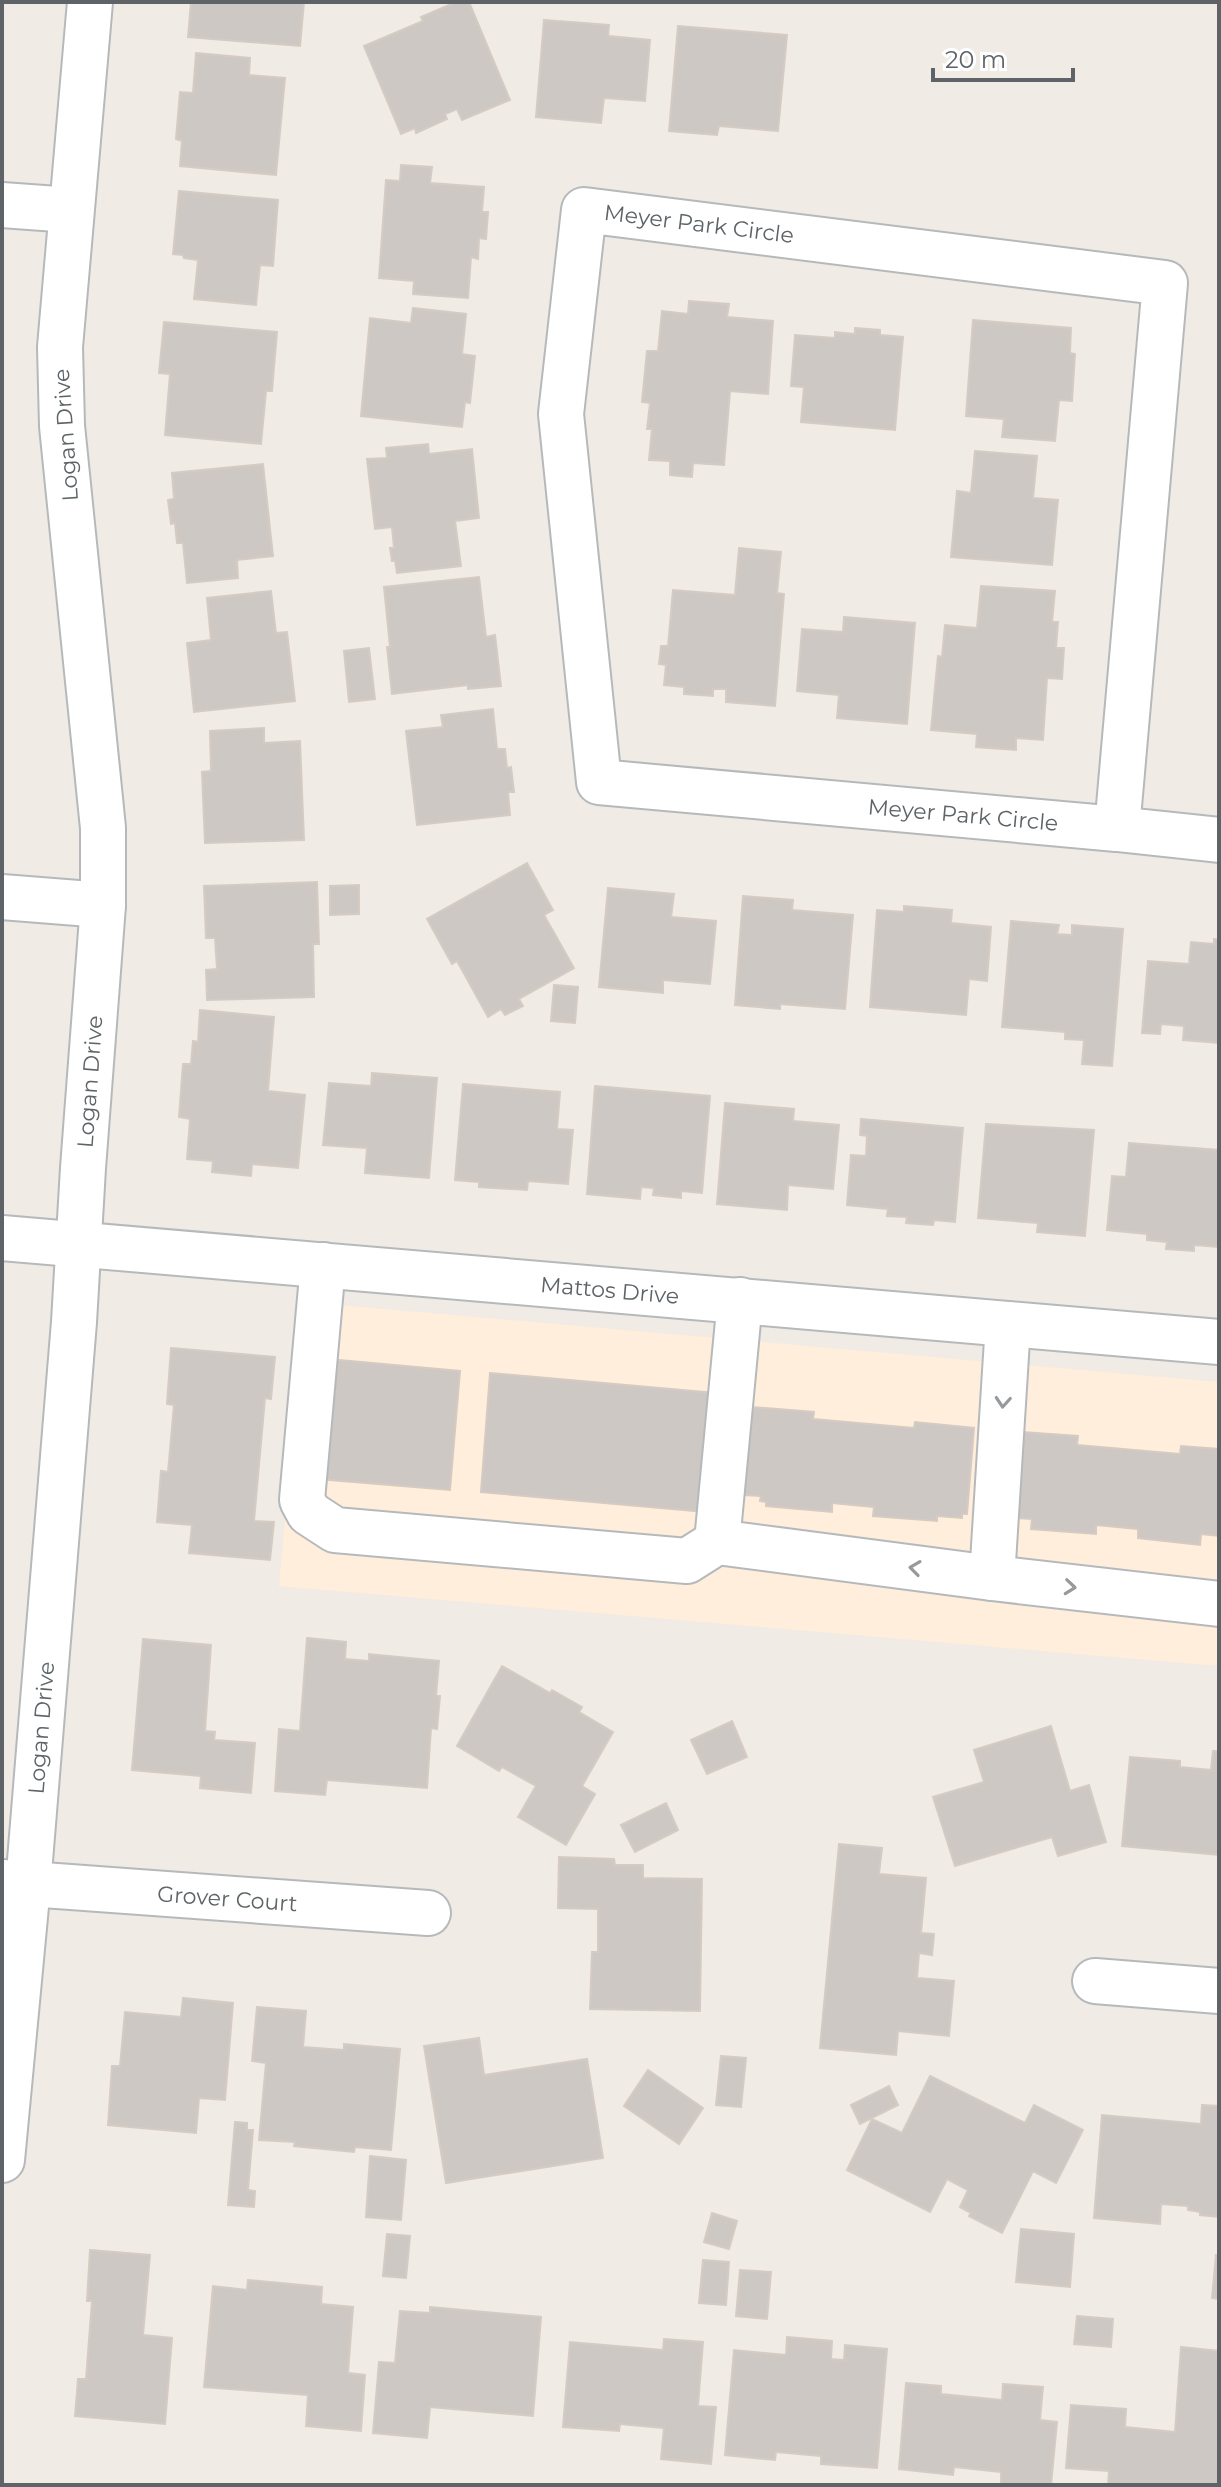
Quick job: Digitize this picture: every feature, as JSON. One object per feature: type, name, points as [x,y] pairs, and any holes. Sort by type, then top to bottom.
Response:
[{"type":"street","name":"Logan Drive","points":[[2,2160],[15,1884],[79,1245],[103,905],[103,828],[62,426],[60,347],[90,2]]},
{"type":"street","points":[[2,205],[71,210]]},
{"type":"street","name":"Meyer Park Circle","points":[[1117,829],[1165,283],[584,210],[561,414],[599,782],[1219,840]]},
{"type":"street","points":[[2,897],[103,905]]},
{"type":"street","name":"Mattos Drive","points":[[2,1238],[1219,1342]]},
{"type":"street","points":[[323,1265],[302,1500],[309,1513],[335,1530],[687,1561],[717,1542],[1219,1604]]},
{"type":"street","points":[[717,1542],[740,1300]]},
{"type":"street","points":[[992,1578],[1008,1324]]},
{"type":"street","name":"Grover Court","points":[[15,1884],[428,1913]]},
{"type":"street","points":[[1095,1981],[1219,1991]]},
{"type":"shaded area","points":[[305,1302],[1219,1382],[1219,1666],[279,1586]]},
{"type":"building","points":[[191,2],[304,2],[300,46],[188,37]]},
{"type":"building","points":[[456,2],[469,2],[510,100],[462,120],[457,109],[445,114],[447,119],[416,133],[415,128],[401,134],[364,46],[423,21],[421,17]]},
{"type":"building","points":[[544,20],[609,25],[608,36],[650,40],[645,101],[604,98],[601,123],[536,117]]},
{"type":"building","points":[[678,26],[787,35],[778,131],[719,126],[717,135],[669,131]]},
{"type":"building","points":[[196,53],[250,58],[249,75],[285,78],[276,175],[180,166],[182,141],[176,139],[180,92],[193,93]]},
{"type":"building","points":[[401,165],[432,167],[430,183],[484,187],[482,212],[488,212],[486,239],[479,238],[478,259],[471,257],[468,298],[413,294],[414,281],[379,278],[386,180],[400,181]]},
{"type":"building","points":[[179,191],[278,200],[273,266],[260,265],[256,305],[194,299],[198,260],[173,254]]},
{"type":"building","points":[[689,301],[729,304],[727,317],[773,321],[768,394],[730,391],[724,465],[693,463],[692,477],[670,475],[670,461],[649,460],[652,429],[647,429],[650,403],[642,402],[647,351],[658,351],[662,311],[688,314]]},
{"type":"building","points":[[413,308],[466,314],[462,354],[475,356],[470,403],[465,402],[462,427],[361,416],[370,318],[411,323]]},
{"type":"building","points":[[973,320],[1071,328],[1070,353],[1075,354],[1072,401],[1059,400],[1055,441],[1002,437],[1004,419],[966,416]]},
{"type":"building","points":[[164,322],[277,332],[272,391],[266,391],[261,444],[165,435],[170,374],[159,373]]},
{"type":"building","points":[[855,328],[880,330],[880,335],[903,337],[895,430],[801,422],[804,387],[791,386],[795,335],[835,338],[835,332],[855,334]]},
{"type":"building","points":[[428,444],[429,454],[472,449],[479,518],[455,521],[461,566],[397,573],[390,548],[394,548],[392,527],[375,529],[367,459],[387,458],[386,448]]},
{"type":"building","points":[[975,451],[1037,456],[1033,498],[1058,500],[1052,565],[951,557],[957,491],[971,493]]},
{"type":"building","points":[[263,464],[273,556],[237,560],[238,578],[187,583],[183,543],[177,543],[175,523],[171,524],[168,500],[174,499],[172,473]]},
{"type":"building","points":[[739,548],[781,552],[777,593],[784,594],[775,706],[726,702],[726,689],[713,689],[713,696],[684,694],[684,687],[664,685],[666,665],[659,664],[661,646],[668,646],[673,590],[735,595]]},
{"type":"building","points":[[479,577],[486,637],[495,635],[501,686],[468,689],[468,685],[392,694],[384,587]]},
{"type":"building","points":[[981,586],[1055,591],[1052,622],[1058,622],[1056,648],[1064,648],[1062,679],[1047,678],[1043,740],[1016,738],[1016,750],[976,747],[977,734],[931,730],[938,656],[942,657],[945,625],[977,628]]},
{"type":"building","points":[[271,591],[276,633],[287,632],[295,701],[194,712],[187,643],[211,640],[207,598]]},
{"type":"building","points":[[844,617],[915,623],[907,724],[837,718],[839,695],[797,691],[802,629],[843,632]]},
{"type":"building","points":[[369,648],[375,699],[349,702],[344,651]]},
{"type":"building","points":[[493,709],[497,749],[505,749],[507,768],[511,767],[514,792],[508,792],[510,815],[417,825],[406,731],[443,727],[441,715]]},
{"type":"building","points":[[264,728],[264,743],[300,741],[304,840],[205,843],[202,772],[211,771],[210,731]]},
{"type":"building","points":[[527,863],[553,910],[544,915],[574,968],[519,999],[523,1006],[505,1015],[501,1009],[488,1017],[457,961],[452,964],[427,919]]},
{"type":"building","points":[[317,882],[319,944],[313,944],[314,997],[207,1000],[206,970],[217,969],[215,938],[206,938],[204,886]]},
{"type":"building","points":[[359,885],[359,914],[330,915],[330,886]]},
{"type":"building","points":[[608,888],[674,894],[671,917],[716,921],[710,984],[663,980],[663,993],[599,987]]},
{"type":"building","points":[[743,896],[793,900],[792,910],[853,915],[845,1009],[780,1004],[780,1009],[735,1005]]},
{"type":"building","points":[[904,906],[952,910],[951,923],[991,927],[987,981],[969,979],[966,1015],[870,1007],[877,910],[904,912]]},
{"type":"building","points":[[1011,921],[1059,925],[1057,934],[1072,935],[1072,925],[1123,929],[1112,1066],[1082,1064],[1084,1040],[1065,1039],[1065,1032],[1002,1027]]},
{"type":"building","points":[[1214,939],[1219,940],[1219,1043],[1183,1040],[1184,1026],[1161,1024],[1160,1034],[1142,1033],[1148,961],[1189,964],[1191,942],[1214,944]]},
{"type":"building","points":[[554,985],[578,987],[575,1023],[551,1021]]},
{"type":"building","points":[[200,1010],[274,1017],[268,1091],[305,1095],[298,1168],[252,1164],[251,1176],[212,1172],[213,1161],[187,1159],[190,1119],[179,1117],[183,1064],[191,1064],[193,1041],[198,1042]]},
{"type":"building","points":[[372,1073],[437,1078],[429,1178],[365,1173],[367,1148],[323,1145],[329,1083],[371,1086]]},
{"type":"building","points":[[463,1084],[560,1092],[557,1129],[573,1130],[568,1184],[528,1181],[527,1190],[479,1187],[479,1182],[455,1180]]},
{"type":"building","points":[[595,1086],[710,1096],[702,1193],[681,1191],[681,1198],[653,1195],[654,1188],[641,1187],[640,1199],[587,1194]]},
{"type":"building","points":[[725,1103],[794,1109],[793,1121],[839,1125],[833,1189],[788,1185],[787,1210],[717,1204]]},
{"type":"building","points":[[861,1119],[963,1128],[955,1222],[934,1220],[933,1225],[906,1223],[907,1217],[887,1216],[888,1209],[847,1205],[851,1155],[866,1156],[867,1136],[860,1135]]},
{"type":"building","points":[[986,1124],[1094,1130],[1085,1236],[1037,1232],[1038,1223],[978,1218]]},
{"type":"building","points":[[1129,1143],[1219,1150],[1218,1247],[1194,1245],[1194,1251],[1166,1249],[1167,1242],[1147,1240],[1147,1234],[1107,1230],[1112,1176],[1126,1177]]},
{"type":"building","points":[[171,1348],[275,1357],[271,1399],[265,1398],[254,1521],[274,1522],[270,1560],[189,1553],[192,1525],[157,1522],[161,1471],[168,1472],[174,1405],[167,1404]]},
{"type":"building","points":[[328,1359],[460,1371],[450,1490],[318,1479]]},
{"type":"building","points":[[490,1373],[715,1393],[705,1512],[481,1492]]},
{"type":"building","points":[[751,1407],[814,1412],[813,1419],[914,1428],[915,1422],[974,1428],[967,1514],[962,1514],[962,1518],[937,1516],[937,1521],[873,1516],[874,1507],[832,1503],[832,1512],[766,1506],[766,1502],[760,1501],[761,1496],[744,1495]]},
{"type":"building","points":[[1022,1432],[1078,1436],[1077,1445],[1180,1454],[1181,1446],[1219,1449],[1219,1536],[1201,1534],[1200,1545],[1138,1538],[1138,1529],[1096,1525],[1096,1534],[1031,1529],[1032,1519],[1014,1518]]},
{"type":"building","points":[[307,1638],[346,1642],[345,1659],[369,1661],[369,1654],[439,1661],[437,1729],[431,1728],[427,1788],[327,1780],[325,1795],[275,1791],[279,1729],[300,1731]]},
{"type":"building","points":[[143,1639],[211,1645],[205,1731],[215,1732],[214,1740],[255,1743],[251,1793],[200,1788],[201,1776],[132,1770]]},
{"type":"building","points":[[502,1666],[582,1707],[579,1712],[613,1732],[582,1786],[595,1794],[566,1845],[518,1817],[536,1786],[502,1767],[499,1771],[457,1746]]},
{"type":"building","points":[[732,1721],[747,1757],[707,1774],[691,1740]]},
{"type":"building","points":[[1051,1726],[1070,1791],[1089,1785],[1106,1842],[1058,1856],[1052,1837],[955,1866],[933,1797],[984,1782],[974,1750]]},
{"type":"building","points":[[1213,1751],[1219,1751],[1219,1855],[1122,1846],[1130,1757],[1180,1761],[1180,1767],[1211,1770]]},
{"type":"building","points":[[666,1803],[678,1830],[635,1852],[621,1825]]},
{"type":"building","points":[[839,1844],[882,1848],[879,1874],[926,1878],[921,1933],[934,1934],[932,1955],[919,1953],[917,1978],[954,1981],[949,2036],[898,2031],[896,2055],[820,2048]]},
{"type":"building","points":[[559,1857],[614,1859],[615,1865],[643,1865],[643,1878],[702,1879],[700,2011],[590,2009],[592,1952],[598,1952],[598,1909],[558,1908]]},
{"type":"building","points":[[183,1998],[233,2003],[225,2100],[199,2098],[196,2133],[108,2125],[112,2066],[120,2066],[125,2012],[181,2017]]},
{"type":"building","points":[[257,2007],[306,2011],[303,2047],[344,2050],[344,2044],[400,2049],[391,2150],[355,2147],[354,2152],[294,2146],[295,2142],[259,2140],[266,2063],[252,2061]]},
{"type":"building","points":[[479,2038],[484,2075],[587,2059],[603,2158],[446,2183],[424,2046]]},
{"type":"building","points":[[721,2056],[746,2058],[741,2107],[716,2105]]},
{"type":"building","points":[[648,2070],[703,2108],[679,2144],[624,2106]]},
{"type":"building","points":[[930,2076],[1025,2123],[1034,2105],[1083,2130],[1056,2183],[1033,2171],[1002,2233],[969,2216],[971,2213],[960,2207],[968,2190],[947,2179],[930,2212],[847,2170],[872,2119],[902,2133]]},
{"type":"building","points":[[889,2086],[898,2105],[860,2124],[851,2105]]},
{"type":"building","points":[[1202,2105],[1219,2106],[1219,2217],[1200,2215],[1200,2212],[1188,2210],[1188,2206],[1161,2204],[1160,2224],[1094,2218],[1102,2115],[1201,2124]]},
{"type":"building","points":[[235,2122],[247,2123],[247,2130],[253,2130],[248,2190],[255,2191],[254,2207],[228,2205]]},
{"type":"building","points":[[370,2156],[406,2160],[401,2220],[366,2217]]},
{"type":"building","points":[[712,2213],[737,2221],[729,2249],[704,2242]]},
{"type":"building","points":[[1021,2229],[1074,2234],[1070,2287],[1016,2282]]},
{"type":"building","points":[[387,2234],[410,2236],[406,2278],[383,2276]]},
{"type":"building","points":[[90,2250],[150,2255],[143,2335],[172,2338],[165,2424],[75,2416],[78,2379],[86,2379],[92,2301],[87,2301]]},
{"type":"building","points":[[1216,2255],[1219,2255],[1219,2299],[1212,2298]]},
{"type":"building","points":[[703,2260],[729,2262],[726,2305],[699,2303]]},
{"type":"building","points":[[740,2270],[771,2272],[767,2319],[736,2316]]},
{"type":"building","points":[[248,2280],[322,2287],[321,2304],[353,2307],[348,2373],[365,2375],[361,2431],[306,2426],[308,2395],[204,2387],[213,2286],[247,2290]]},
{"type":"building","points":[[430,2307],[541,2317],[533,2416],[430,2407],[427,2438],[373,2433],[379,2362],[395,2363],[400,2311],[430,2313]]},
{"type":"building","points":[[1077,2316],[1113,2319],[1111,2347],[1074,2344]]},
{"type":"building","points":[[787,2337],[832,2341],[831,2359],[844,2360],[845,2345],[887,2349],[877,2468],[821,2464],[821,2456],[776,2452],[775,2460],[725,2455],[734,2350],[786,2355]]},
{"type":"building","points":[[664,2339],[703,2342],[698,2406],[716,2407],[711,2464],[661,2459],[664,2428],[620,2424],[619,2431],[563,2427],[570,2342],[663,2350]]},
{"type":"building","points":[[1181,2347],[1219,2351],[1218,2485],[1108,2485],[1109,2471],[1066,2468],[1071,2405],[1126,2409],[1125,2427],[1175,2432]]},
{"type":"building","points":[[906,2383],[941,2386],[941,2394],[1002,2400],[1003,2384],[1043,2387],[1040,2420],[1057,2422],[1051,2485],[1001,2485],[1001,2472],[954,2467],[953,2475],[899,2469]]}]
